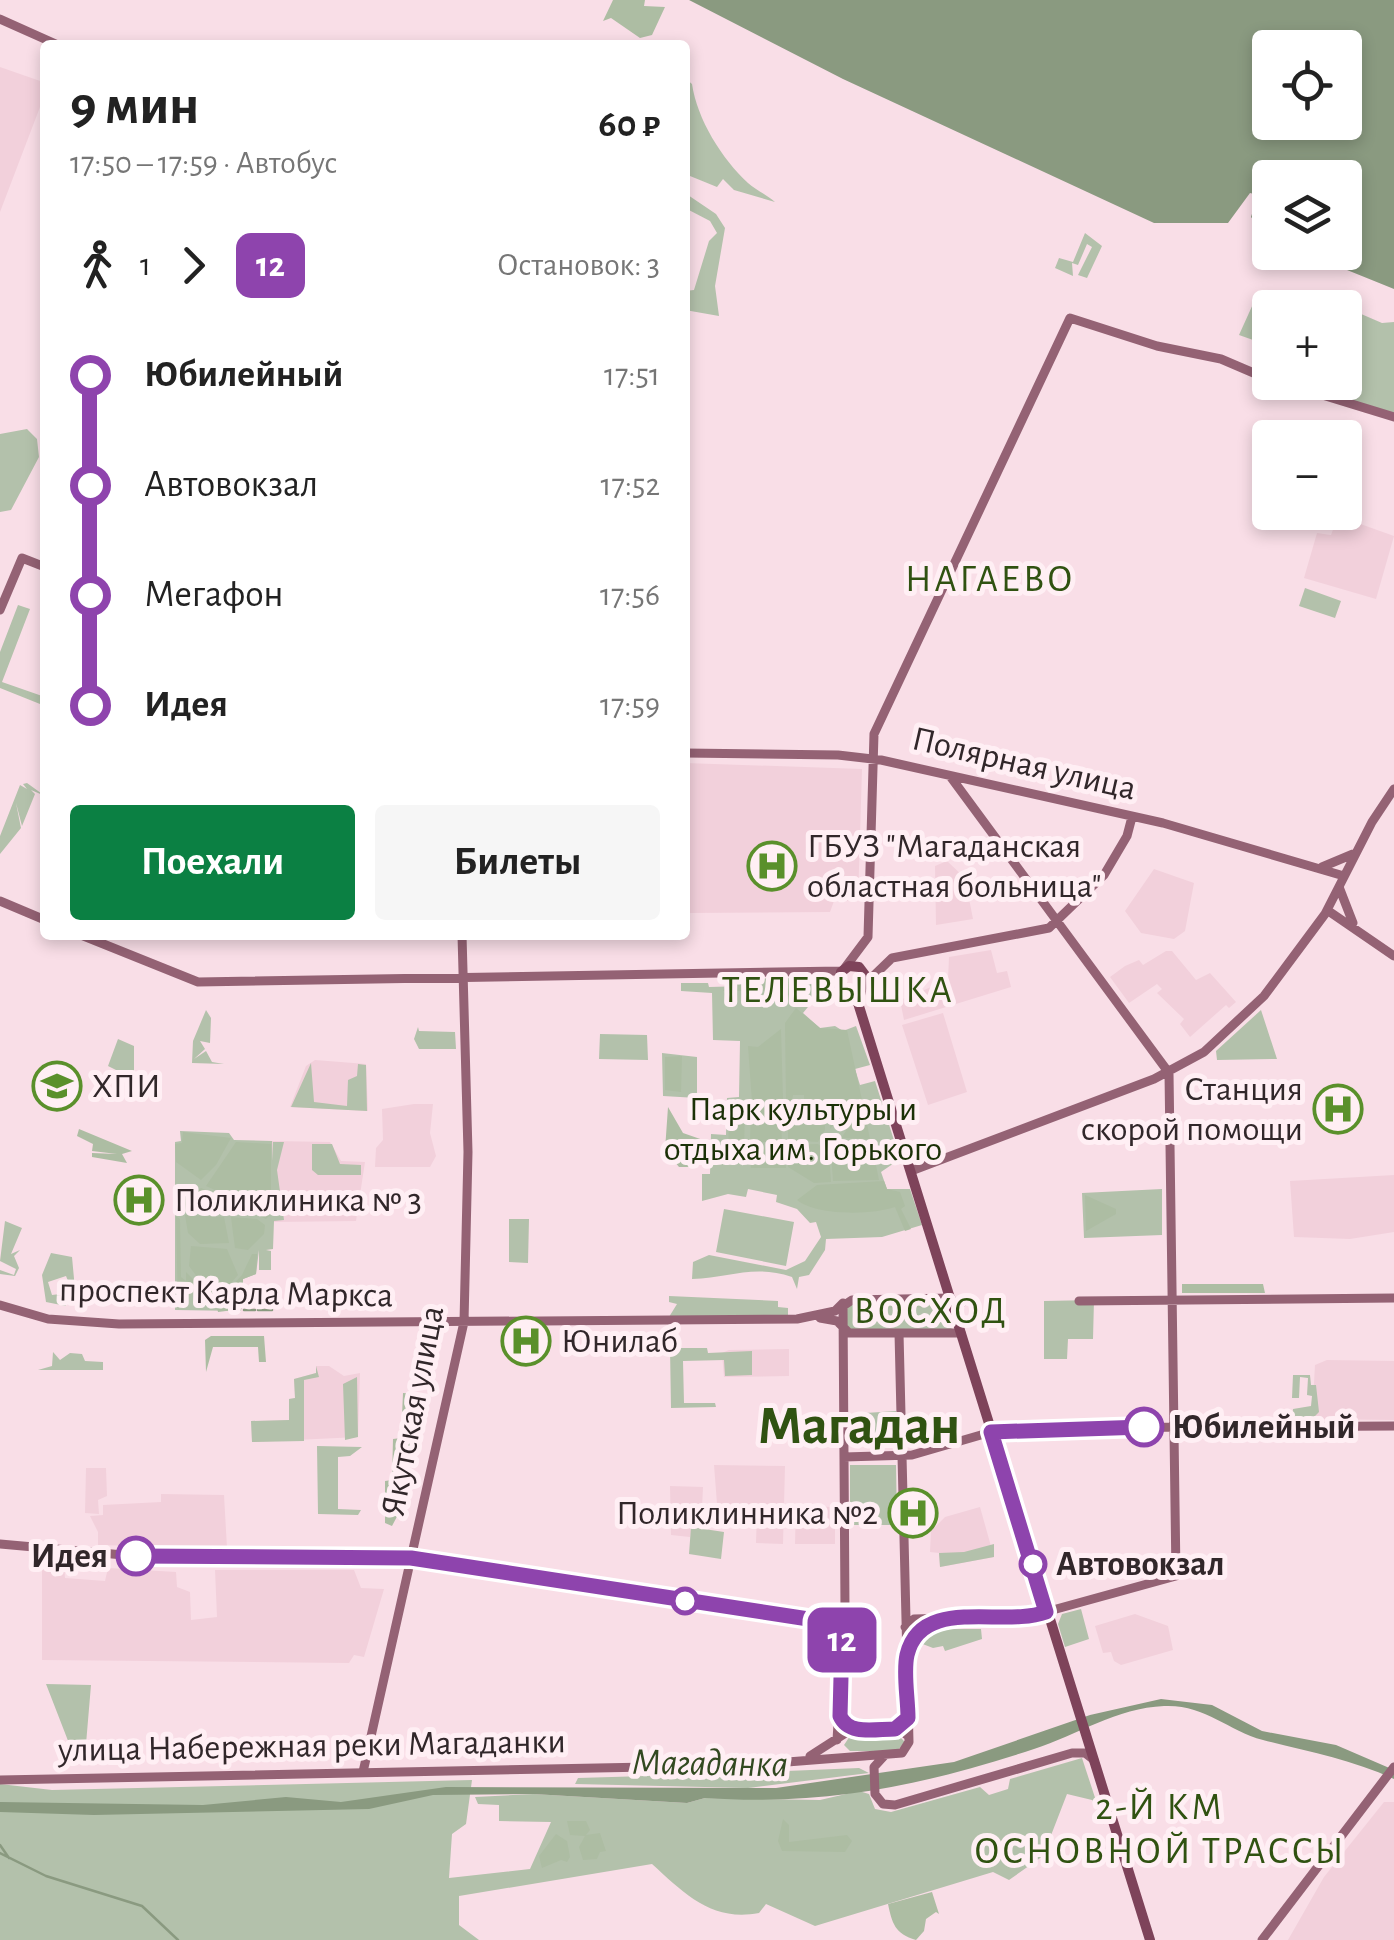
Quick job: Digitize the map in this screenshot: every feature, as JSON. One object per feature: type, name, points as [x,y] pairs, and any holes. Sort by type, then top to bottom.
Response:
[{"type":"main road","points":[[858,1004],[861,969],[842,970],[844,988],[858,1004],[956,1303],[961,1333],[991,1432],[1150,1940]]},
{"type":"main road","points":[[844,988],[862,987]]},
{"type":"street","points":[[0,19],[47,40]]},
{"type":"street","points":[[93,940],[198,982],[842,970],[868,937],[874,734],[1070,318],[1157,346],[1221,359],[1252,372]]},
{"type":"street","points":[[1337,400],[1394,418]]},
{"type":"street","points":[[0,610],[22,558],[40,565]]},
{"type":"street","name":"Полярная улица","points":[[690,752],[871,758],[1132,817],[1323,870],[1341,881]]},
{"type":"street","points":[[905,1612],[914,1619],[936,1620],[1021,1617],[1176,1576],[1169,1073],[950,776]]},
{"type":"street","points":[[910,1171],[1169,1073],[1204,1052],[1252,1010],[1328,910],[1356,851],[1394,789]]},
{"type":"street","points":[[862,987],[895,958],[1046,930],[1104,875],[1127,836],[1132,817]]},
{"type":"street","points":[[1333,900],[1334,884],[1323,870],[1356,851]]},
{"type":"street","points":[[1341,881],[1354,926]]},
{"type":"street","points":[[0,900],[40,918]]},
{"type":"street","points":[[1328,910],[1394,956]]},
{"type":"street","points":[[1313,930],[1329,918],[1344,920]]},
{"type":"street","name":"Якутская улица","points":[[362,1772],[464,1322],[468,1152],[462,940]]},
{"type":"street","points":[[859,951],[861,969],[880,969]]},
{"type":"street","points":[[826,973],[844,988]]},
{"type":"street","points":[[1079,1300],[1394,1298]]},
{"type":"street","points":[[844,1303],[844,1619],[839,1748],[868,1758],[874,1767],[874,1794],[883,1804],[901,1804],[1082,1752],[1094,1760]]},
{"type":"street","name":"проспект Карла Маркса","points":[[812,1318],[844,1303],[956,1303]]},
{"type":"street","name":"проспект Карла Маркса","points":[[0,1304],[75,1322],[812,1318],[837,1321],[843,1330],[961,1333]]},
{"type":"street","points":[[874,1767],[907,1749],[909,1739],[899,1333]]},
{"type":"street","points":[[844,1457],[901,1456],[991,1432],[1394,1426]]},
{"type":"street","points":[[0,1544],[157,1558],[411,1558],[815,1620],[830,1625],[842,1638]]},
{"type":"street","points":[[815,1620],[844,1619]]},
{"type":"street","points":[[904,1629],[914,1619]]},
{"type":"street","points":[[906,1657],[918,1631],[936,1620]]},
{"type":"street","points":[[840,1716],[852,1729],[895,1729],[909,1739]]},
{"type":"street","points":[[895,1729],[908,1718]]},
{"type":"street","points":[[1062,1757],[1083,1727]]},
{"type":"street","name":"улица Набережная реки Магаданки","points":[[805,1758],[852,1729]]},
{"type":"street","name":"улица Набережная реки Магаданки","points":[[0,1780],[750,1765],[852,1754],[892,1754]]},
{"type":"street","points":[[1062,1757],[1087,1759],[1108,1802]]},
{"type":"street","points":[[1262,1940],[1394,1767]]},
{"type":"shaded area","points":[[689,0],[1394,0],[1394,289],[1347,270],[1362,270],[1362,160],[1252,160],[1252,194],[1228,223],[1154,223],[843,79]]},
{"type":"shaded area","points":[[0,67],[40,81],[40,107],[0,212]]},
{"type":"shaded area","points":[[1362,525],[1394,536],[1376,599],[1304,578],[1317,533],[1331,535],[1333,530],[1362,530]]},
{"type":"shaded area","name":"ГБУЗ \"Магаданская областная больница\"","points":[[690,763],[862,769],[858,901],[834,901],[830,912],[690,913]]},
{"type":"shaded area","points":[[947,861],[965,878],[973,919],[936,925],[935,866]]},
{"type":"shaded area","points":[[1154,869],[1194,883],[1185,931],[1174,939],[1141,933],[1125,911]]},
{"type":"shaded area","points":[[991,950],[997,973],[1007,971],[1011,987],[904,1020],[900,1000],[948,980],[949,957]]},
{"type":"shaded area","points":[[1172,951],[1196,980],[1210,973],[1236,1002],[1229,1008],[1226,1005],[1190,1037],[1180,1024],[1184,1019],[1157,993],[1162,989],[1157,984],[1129,1003],[1110,977],[1125,966],[1139,960],[1143,965]]},
{"type":"shaded area","points":[[943,1013],[967,1092],[928,1105],[902,1025]]},
{"type":"shaded area","points":[[315,1060],[366,1064],[368,1111],[290,1107],[306,1066]]},
{"type":"shaded area","points":[[433,1104],[430,1133],[436,1156],[430,1167],[375,1167],[376,1148],[383,1140],[382,1109]]},
{"type":"shaded area","points":[[272,1141],[330,1142],[341,1161],[365,1162],[356,1221],[274,1222]]},
{"type":"shaded area","points":[[1394,1175],[1394,1232],[1350,1239],[1294,1237],[1290,1181]]},
{"type":"shaded area","points":[[789,1349],[789,1376],[724,1377],[722,1353]]},
{"type":"shaded area","points":[[1327,1360],[1394,1361],[1394,1420],[1312,1419],[1315,1365]]},
{"type":"shaded area","points":[[316,1366],[329,1366],[344,1376],[360,1373],[358,1437],[252,1442],[251,1421],[289,1420],[289,1399],[295,1398],[294,1379],[316,1373]]},
{"type":"shaded area","points":[[714,1465],[785,1466],[783,1544],[756,1543],[757,1510],[717,1504]]},
{"type":"shaded area","points":[[86,1468],[106,1468],[107,1496],[98,1500],[99,1514],[85,1513]]},
{"type":"shaded area","points":[[670,1486],[703,1487],[701,1530],[692,1527],[690,1537],[671,1535]]},
{"type":"shaded area","points":[[161,1494],[224,1495],[227,1548],[98,1545],[98,1532],[90,1516],[103,1515],[103,1505],[161,1502]]},
{"type":"shaded area","points":[[796,1506],[835,1507],[835,1544],[795,1544]]},
{"type":"shaded area","points":[[980,1507],[994,1557],[940,1567],[939,1553],[930,1552],[931,1531],[945,1517]]},
{"type":"shaded area","points":[[46,1563],[64,1565],[65,1578],[105,1581],[108,1568],[176,1572],[177,1587],[190,1592],[191,1620],[217,1617],[215,1570],[354,1570],[361,1588],[384,1589],[364,1657],[354,1655],[349,1663],[42,1660],[42,1570]]},
{"type":"shaded area","points":[[1135,1614],[1168,1626],[1173,1650],[1121,1665],[1114,1661],[1111,1652],[1103,1653],[1095,1626]]},
{"type":"shaded area","points":[[1161,1699],[1212,1705],[1262,1731],[1336,1745],[1394,1770],[1394,1779],[1345,1761],[1250,1736],[1191,1709],[1164,1706],[1114,1717],[1034,1749],[952,1773],[832,1796],[705,1798],[687,1803],[533,1794],[433,1795],[369,1809],[94,1815],[0,1812],[0,1802],[203,1805],[286,1797],[341,1802],[446,1787],[776,1788],[954,1762],[1090,1715]]},
{"type":"shaded area","points":[[1384,1802],[1394,1802],[1394,1940],[1288,1940],[1324,1877]]},
{"type":"green space","points":[[613,0],[645,0],[644,6],[665,7],[652,35],[640,38],[611,18],[603,21]]},
{"type":"green space","points":[[690,82],[699,111],[720,150],[748,183],[775,202],[734,190],[723,179],[717,187],[690,176]]},
{"type":"green space","points":[[690,196],[716,214],[725,228],[715,286],[719,316],[690,311],[690,290],[694,290],[709,241],[717,233],[710,221],[690,211]]},
{"type":"green space","points":[[1085,233],[1102,246],[1087,278],[1078,275],[1092,247],[1087,244],[1078,265],[1072,263],[1073,276],[1055,268],[1059,258],[1073,262]]},
{"type":"green space","points":[[1252,306],[1252,340],[1239,335]]},
{"type":"green space","points":[[1362,314],[1382,323],[1394,322],[1394,413],[1351,400],[1362,400]]},
{"type":"green space","points":[[27,429],[37,439],[39,457],[11,510],[0,512],[0,434]]},
{"type":"green space","points":[[1305,588],[1341,601],[1335,618],[1299,606]]},
{"type":"green space","points":[[18,605],[30,609],[2,682],[40,695],[40,704],[0,688],[0,652]]},
{"type":"green space","points":[[23,784],[40,794],[31,790],[35,794],[22,826],[16,803],[21,828],[0,854],[0,836],[20,785],[27,789]]},
{"type":"green space","points":[[810,978],[807,982],[822,990],[807,993],[806,1004],[790,998],[786,991],[786,1005],[781,991],[723,991],[727,979]]},
{"type":"green space","name":"Парк культуры и отдыха им. Горького","points":[[681,983],[708,983],[709,987],[816,984],[822,990],[803,1013],[820,1028],[835,1026],[843,1031],[856,1026],[870,1065],[855,1069],[860,1085],[875,1081],[900,1159],[881,1172],[887,1189],[910,1189],[922,1225],[882,1237],[826,1239],[825,1250],[809,1275],[799,1277],[797,1289],[792,1277],[778,1273],[692,1279],[693,1262],[709,1255],[786,1270],[805,1261],[821,1237],[816,1222],[810,1223],[797,1209],[776,1202],[777,1195],[748,1189],[746,1197],[728,1194],[702,1201],[702,1174],[710,1174],[711,1134],[726,1135],[727,1098],[739,1097],[740,1041],[713,1040],[712,993],[681,991]]},
{"type":"green space","points":[[796,1008],[820,1028],[847,1030],[862,1100],[804,1101],[804,1095],[793,1095],[792,1101],[786,1101],[785,1023]]},
{"type":"green space","points":[[206,1010],[211,1018],[210,1043],[200,1041],[205,1049],[194,1059],[206,1051],[212,1062],[224,1064],[192,1063],[193,1041]]},
{"type":"green space","points":[[1261,1010],[1277,1059],[1217,1060],[1216,1051]]},
{"type":"green space","points":[[418,1027],[419,1031],[455,1032],[456,1049],[419,1049],[414,1039]]},
{"type":"green space","points":[[781,1029],[783,1099],[752,1102],[748,1046],[758,1047]]},
{"type":"green space","points":[[600,1034],[647,1035],[648,1060],[599,1059]]},
{"type":"green space","points":[[118,1039],[134,1046],[134,1073],[122,1073],[108,1066]]},
{"type":"green space","points":[[662,1053],[697,1057],[697,1098],[663,1096]]},
{"type":"green space","points":[[682,1056],[681,1092],[665,1090],[665,1057]]},
{"type":"green space","points":[[311,1063],[314,1102],[347,1106],[348,1080],[357,1076],[358,1064],[366,1065],[367,1111],[291,1107]]},
{"type":"green space","points":[[730,1099],[745,1101],[744,1154],[728,1151]]},
{"type":"green space","points":[[788,1104],[825,1106],[825,1130],[818,1142],[788,1140]]},
{"type":"green space","points":[[830,1104],[863,1104],[870,1139],[841,1138],[846,1131],[836,1122],[830,1129]]},
{"type":"green space","points":[[780,1105],[782,1142],[750,1142],[751,1106]]},
{"type":"green space","points":[[668,1107],[683,1133],[706,1141],[696,1154],[696,1167],[679,1167],[665,1150]]},
{"type":"green space","points":[[79,1129],[132,1151],[122,1154],[127,1163],[92,1157],[92,1153],[117,1154],[92,1151],[93,1144],[77,1136]]},
{"type":"green space","points":[[180,1131],[229,1133],[234,1140],[272,1141],[273,1161],[273,1142],[284,1142],[277,1170],[284,1220],[274,1221],[273,1249],[266,1250],[271,1251],[271,1270],[259,1270],[259,1250],[256,1274],[243,1279],[241,1311],[175,1310],[175,1142],[181,1141]]},
{"type":"green space","points":[[183,1132],[231,1138],[216,1165],[201,1180],[176,1162],[175,1144],[182,1143]]},
{"type":"green space","points":[[841,1141],[871,1141],[879,1180],[833,1181],[831,1153]]},
{"type":"green space","points":[[236,1142],[271,1144],[271,1214],[266,1219],[260,1216],[258,1195],[228,1196],[206,1186]]},
{"type":"green space","points":[[312,1144],[332,1144],[340,1164],[361,1165],[361,1175],[318,1175],[312,1170]]},
{"type":"green space","points":[[818,1144],[829,1153],[831,1182],[814,1183],[788,1167],[788,1145]]},
{"type":"green space","points":[[764,1146],[765,1150],[784,1146],[786,1168],[751,1168],[749,1149]]},
{"type":"green space","points":[[884,1181],[887,1189],[900,1192],[905,1206],[901,1209],[911,1229],[905,1231],[895,1207],[845,1212],[818,1209],[797,1200],[817,1185]]},
{"type":"green space","points":[[201,1188],[226,1198],[226,1213],[185,1208],[185,1199]]},
{"type":"green space","points":[[1162,1189],[1162,1235],[1084,1238],[1082,1193]]},
{"type":"green space","points":[[1085,1195],[1116,1209],[1116,1214],[1086,1231]]},
{"type":"green space","points":[[724,1209],[794,1222],[786,1266],[716,1252]]},
{"type":"green space","points":[[185,1215],[224,1217],[229,1243],[200,1244],[188,1233]]},
{"type":"green space","points":[[176,1216],[180,1219],[181,1277],[186,1281],[186,1272],[195,1281],[178,1310]]},
{"type":"green space","points":[[231,1217],[257,1219],[265,1225],[264,1234],[248,1250],[235,1248]]},
{"type":"green space","points":[[509,1219],[529,1219],[528,1263],[509,1262]]},
{"type":"green space","points":[[5,1221],[22,1228],[11,1254],[20,1250],[14,1256],[19,1268],[15,1276],[0,1274],[0,1270],[14,1275],[16,1269],[0,1261]]},
{"type":"green space","points":[[191,1246],[227,1249],[238,1275],[215,1301],[189,1266]]},
{"type":"green space","points":[[51,1253],[72,1257],[76,1300],[69,1303],[65,1296],[71,1288],[66,1276],[48,1282],[52,1295],[60,1294],[66,1306],[46,1302],[42,1275]]},
{"type":"green space","points":[[252,1254],[257,1254],[256,1274],[243,1279],[242,1309],[218,1312],[216,1303],[242,1275]]},
{"type":"green space","points":[[1182,1284],[1263,1284],[1265,1293],[1182,1293]]},
{"type":"green space","points":[[669,1296],[778,1301],[778,1307],[788,1308],[788,1317],[669,1317],[677,1304],[669,1302]]},
{"type":"green space","points":[[942,1298],[953,1333],[849,1333],[843,1306]]},
{"type":"green space","points":[[1094,1300],[1093,1339],[1068,1339],[1067,1359],[1044,1359],[1044,1301]]},
{"type":"green space","points":[[940,1301],[945,1310],[941,1314],[935,1307],[860,1309],[860,1324],[885,1325],[879,1332],[846,1329],[847,1304]]},
{"type":"green space","points":[[211,1336],[264,1336],[266,1362],[259,1362],[258,1347],[213,1347],[206,1372],[205,1340]]},
{"type":"green space","points":[[670,1348],[707,1348],[708,1353],[752,1351],[752,1375],[725,1376],[724,1360],[683,1361],[684,1403],[715,1403],[716,1407],[671,1408]]},
{"type":"green space","points":[[53,1352],[60,1360],[70,1353],[82,1354],[85,1361],[103,1362],[103,1370],[38,1370],[52,1366]]},
{"type":"green space","points":[[316,1366],[319,1377],[304,1380],[304,1441],[252,1442],[251,1421],[289,1420],[289,1399],[295,1398],[294,1379],[316,1373]]},
{"type":"green space","points":[[1293,1375],[1310,1375],[1311,1385],[1316,1385],[1319,1412],[1312,1419],[1292,1419],[1293,1409],[1311,1406],[1312,1396],[1307,1395],[1308,1378],[1300,1377],[1299,1398],[1292,1398]]},
{"type":"green space","points":[[357,1377],[358,1437],[345,1440],[343,1384]]},
{"type":"green space","points":[[403,1393],[417,1394],[420,1400],[401,1509],[392,1526],[385,1523],[385,1481],[392,1480],[393,1439],[401,1438]]},
{"type":"green space","points":[[896,1411],[895,1447],[849,1445],[850,1414]]},
{"type":"green space","points":[[317,1446],[362,1447],[350,1456],[338,1457],[338,1509],[361,1510],[358,1515],[318,1514]]},
{"type":"green space","points":[[850,1465],[896,1465],[897,1525],[850,1525]]},
{"type":"green space","points":[[691,1527],[724,1532],[721,1559],[689,1554]]},
{"type":"green space","points":[[994,1544],[994,1557],[940,1567],[939,1553],[964,1552]]},
{"type":"green space","points":[[1081,1609],[1089,1639],[1065,1647],[1058,1624],[1062,1614]]},
{"type":"green space","points":[[928,1629],[981,1629],[982,1639],[945,1651],[943,1646],[933,1648],[920,1643]]},
{"type":"green space","points":[[46,1684],[91,1685],[86,1744],[72,1751]]},
{"type":"green space","points":[[898,1735],[905,1742],[897,1751],[850,1751],[844,1745],[850,1736]]},
{"type":"green space","points":[[1082,1758],[1104,1825],[1092,1800],[1067,1794],[1043,1856],[1009,1880],[993,1872],[815,1926],[766,1904],[759,1913],[742,1915],[713,1909],[688,1895],[652,1864],[459,1896],[459,1925],[479,1940],[0,1940],[0,1784],[52,1790],[472,1780],[466,1824],[452,1834],[449,1878],[530,1869],[551,1822],[499,1821],[499,1805],[478,1804],[475,1797],[533,1794],[687,1803],[705,1798],[820,1800],[859,1791],[869,1794],[875,1809],[891,1812],[980,1787],[989,1795],[1008,1789],[1010,1779]]},
{"type":"green space","points":[[859,1768],[869,1773],[748,1788],[575,1784],[578,1778],[782,1772],[783,1776],[787,1771]]},
{"type":"green space","points":[[783,1819],[789,1825],[789,1842],[847,1835],[852,1841],[845,1852],[782,1851],[778,1841]]},
{"type":"green space","points":[[567,1821],[586,1821],[590,1830],[586,1835],[600,1833],[606,1851],[600,1852],[597,1859],[583,1860],[579,1847],[585,1836],[570,1835]]},
{"type":"green space","points":[[556,1834],[567,1841],[570,1857],[567,1862],[561,1860],[542,1868],[539,1856]]},
{"type":"green space","points":[[932,1892],[939,1914],[926,1919],[924,1931],[916,1940],[903,1935],[893,1922],[888,1904]]},
{"type":"waterway","points":[[244,1310],[255,1310]]},
{"type":"waterway","points":[[258,1310],[272,1310]]},
{"type":"waterway","points":[[0,1845],[9,1858]]},
{"type":"waterway","points":[[0,1853],[46,1876],[142,1906],[178,1940]]},
{"type":"bus line","name":"12","points":[[136,1556],[411,1558],[815,1620],[836,1629],[842,1638],[840,1716],[844,1724],[852,1729],[895,1729],[908,1718],[906,1657],[922,1627],[938,1620],[1021,1617],[1046,1612],[991,1432],[1006,1428],[1144,1427]]},
{"type":"place","name":"ГБУЗ \"Магаданская областная больница\"","points":[[772,866]]},
{"type":"place","name":"ХПИ","points":[[57,1086]]},
{"type":"place","name":"Станция скорой помощи","points":[[1338,1109]]},
{"type":"place","name":"Поликлиника № 3","points":[[139,1200]]},
{"type":"place","name":"Юнилаб","points":[[526,1341]]},
{"type":"place","name":"Юбилейный","points":[[1144,1427]]},
{"type":"place","name":"Поликлинника №2","points":[[913,1513]]},
{"type":"place","name":"Идея","points":[[136,1556]]},
{"type":"place","name":"Автовокзал","points":[[1033,1564]]},
{"type":"district","name":"НАГАЕВО","points":[[990,580]]},
{"type":"district","name":"ТЕЛЕВЫШКА","points":[[838,991]]},
{"type":"district","name":"ВОСХОД","points":[[931,1312]]},
{"type":"district","name":"Магадан","points":[[859,1426]]},
{"type":"district","name":"2-Й КМ ОСНОВНОЙ ТРАССЫ","points":[[1160,1830]]},
{"type":"water label","name":"Магаданка","points":[[710,1764]]}]
